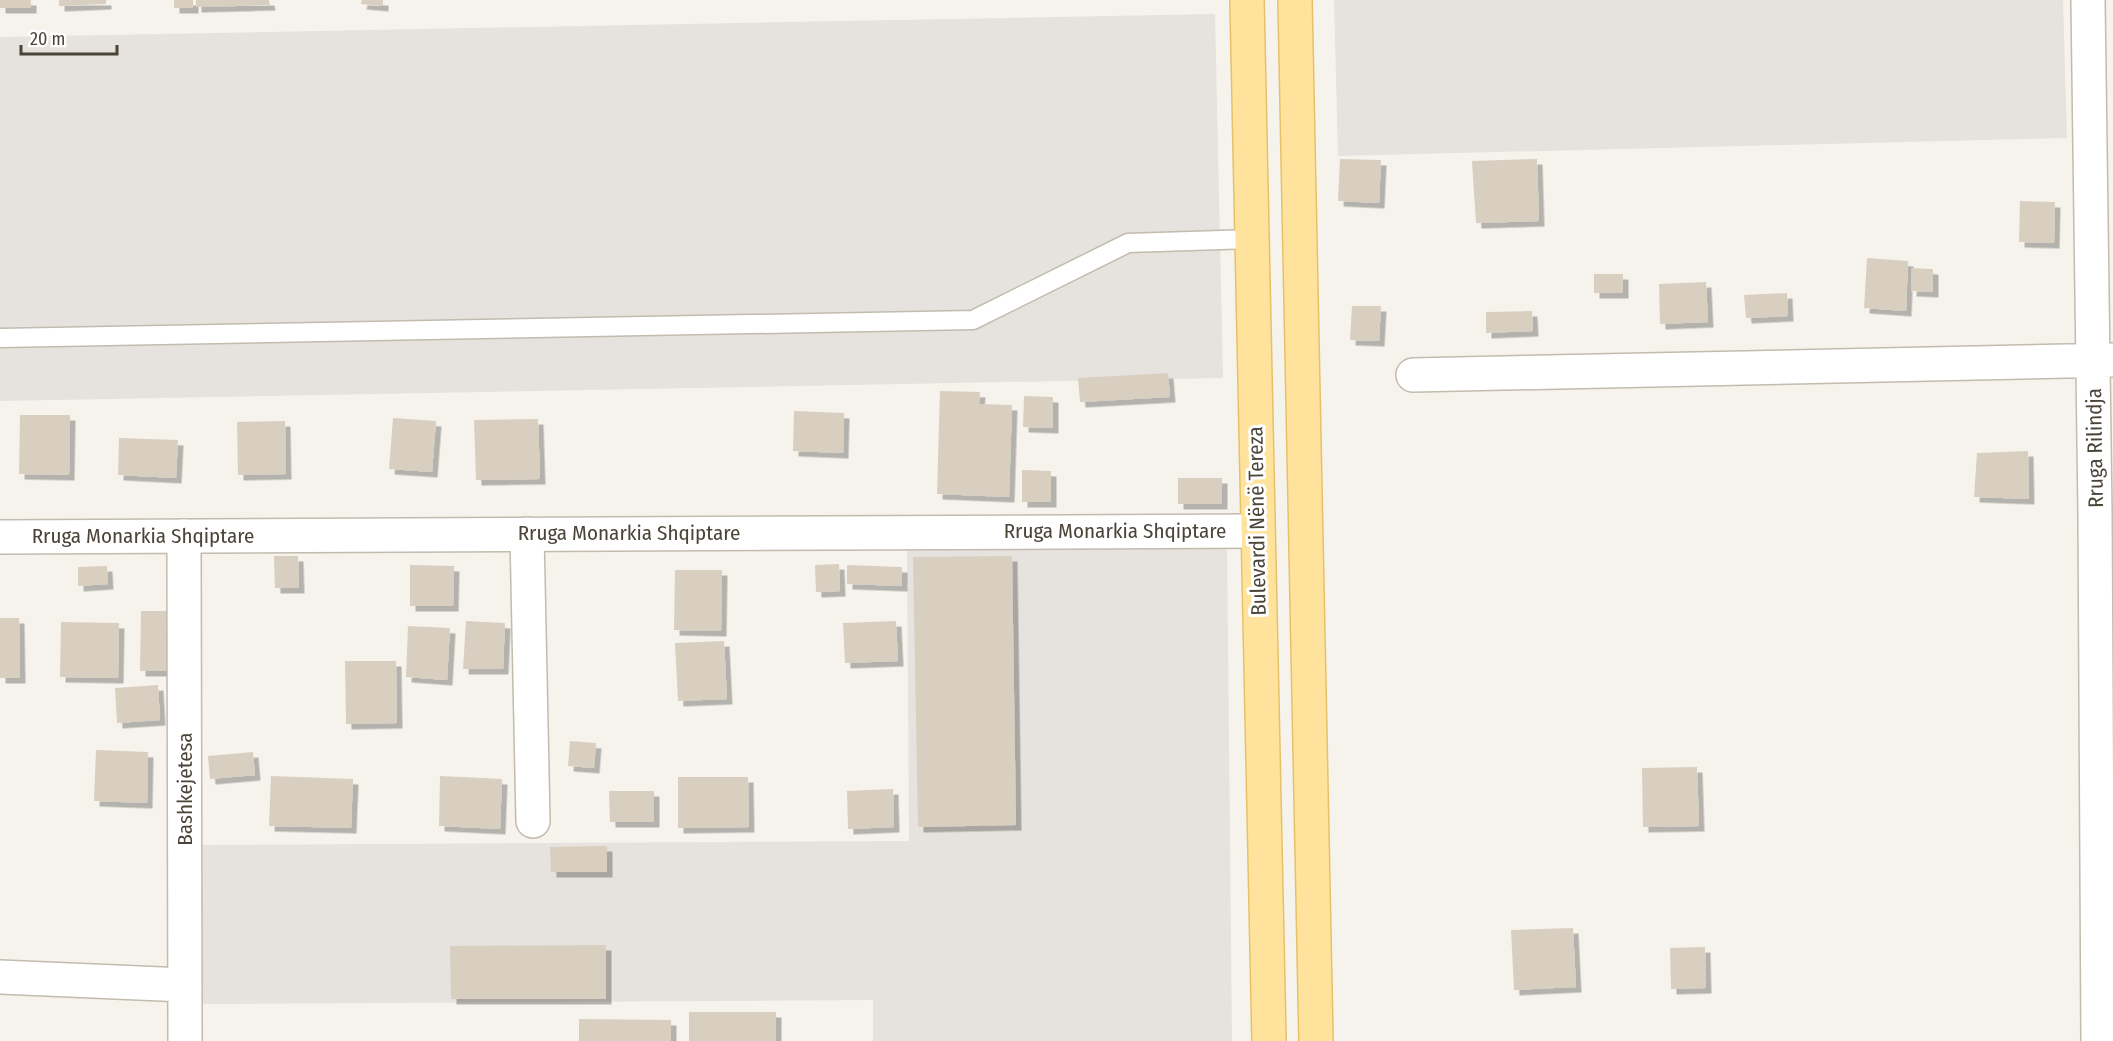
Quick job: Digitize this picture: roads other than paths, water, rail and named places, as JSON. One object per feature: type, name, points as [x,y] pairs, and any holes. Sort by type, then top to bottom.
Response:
[{"type":"main road","name":"Bulevardi Nënë Tereza","points":[[1247,0],[1269,1041]]},
{"type":"main road","points":[[1295,0],[1316,1041]]},
{"type":"street","name":"Rruga Rilindja","points":[[2088,0],[2102,237],[2104,512],[2098,1041]]},
{"type":"street","points":[[1413,375],[2103,361]]},
{"type":"street","name":"Rruga Monarkia Shqiptare","points":[[0,537],[1257,531]]},
{"type":"street","points":[[527,534],[533,822]]},
{"type":"street","name":"Bashkejetesa","points":[[184,536],[185,1041]]},
{"type":"street","points":[[0,977],[185,985]]},
{"type":"lane","points":[[0,339],[973,320],[1128,243],[1252,239]]}]
